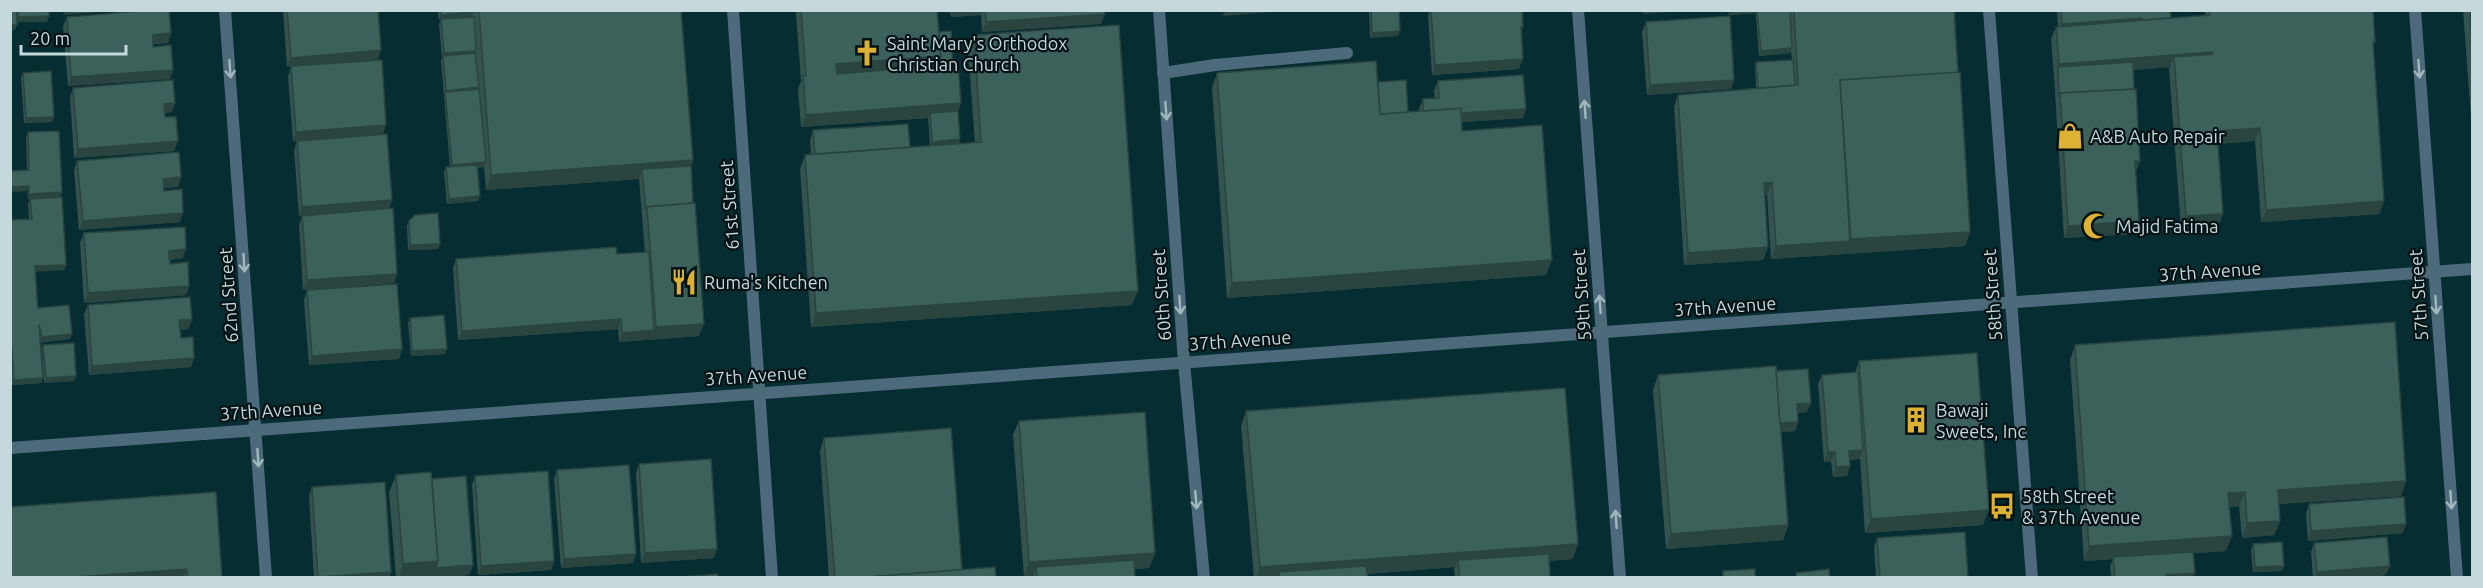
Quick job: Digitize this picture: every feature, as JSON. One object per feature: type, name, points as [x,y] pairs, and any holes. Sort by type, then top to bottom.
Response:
[{"type":"street","name":"62nd Street","points":[[225,10],[266,578]]},
{"type":"street","name":"61st Street","points":[[733,10],[772,578]]},
{"type":"street","name":"60th Street","points":[[1159,10],[1184,362],[1204,578]]},
{"type":"street","name":"59th Street","points":[[1578,10],[1620,578]]},
{"type":"street","name":"58th Street","points":[[1989,10],[2032,578]]},
{"type":"street","name":"57th Street","points":[[2415,10],[2457,578]]},
{"type":"street","points":[[1163,74],[1215,65],[1347,53]]},
{"type":"street","name":"37th Avenue","points":[[10,448],[2472,269]]},
{"type":"building","points":[[10,10],[17,10],[17,25],[10,25]]},
{"type":"building","points":[[18,10],[49,10],[49,16],[18,17]]},
{"type":"building","points":[[169,10],[171,33],[153,35],[153,47],[171,45],[173,70],[71,77],[67,17]]},
{"type":"building","points":[[287,10],[378,10],[381,50],[291,58]]},
{"type":"building","points":[[440,10],[473,10],[473,12],[441,15]]},
{"type":"building","points":[[479,10],[681,10],[693,160],[491,175]]},
{"type":"building","points":[[801,10],[937,10],[941,56],[836,64],[837,74],[958,64],[961,103],[806,115],[803,76],[806,76]]},
{"type":"building","points":[[985,10],[1104,10],[1105,14],[986,22]]},
{"type":"building","points":[[1371,10],[1399,10],[1400,31],[1372,33]]},
{"type":"building","points":[[1431,10],[1522,10],[1523,59],[1435,65]]},
{"type":"building","points":[[1790,10],[1792,48],[1761,51],[1757,11]]},
{"type":"building","points":[[1794,10],[1954,10],[1958,73],[1840,80],[1850,241],[1776,246],[1772,182],[1764,183],[1768,247],[1688,253],[1678,95],[1798,85]]},
{"type":"building","points":[[2061,10],[2170,10],[2171,18],[2062,24]]},
{"type":"building","points":[[2210,10],[2373,10],[2375,42],[2373,42],[2384,201],[2266,210],[2260,128],[2217,131],[2223,214],[2186,216],[2174,57],[2213,54],[2212,52],[2059,64],[2056,27],[2210,15]]},
{"type":"building","points":[[2470,10],[2472,10],[2472,48]]},
{"type":"building","points":[[1730,16],[1734,80],[1650,85],[1646,22]]},
{"type":"building","points":[[474,17],[476,51],[444,53],[441,19]]},
{"type":"building","points":[[1119,25],[1138,291],[816,313],[805,155],[981,142],[974,35]]},
{"type":"building","points":[[951,31],[953,62],[938,63],[941,56],[939,32]]},
{"type":"building","points":[[475,53],[479,87],[446,91],[443,56]]},
{"type":"building","points":[[382,60],[386,125],[296,132],[291,66]]},
{"type":"building","points":[[1793,60],[1795,85],[1758,88],[1756,62]]},
{"type":"building","points":[[1376,61],[1380,114],[1461,108],[1462,131],[1542,125],[1552,260],[1232,283],[1217,73]]},
{"type":"building","points":[[2133,62],[2134,89],[2060,93],[2059,97],[2058,67]]},
{"type":"building","points":[[51,71],[54,117],[26,118],[23,73]]},
{"type":"building","points":[[1960,72],[1970,232],[1851,239],[1840,80]]},
{"type":"building","points":[[1523,75],[1526,109],[1461,113],[1461,108],[1423,111],[1423,99],[1439,98],[1438,81]]},
{"type":"building","points":[[173,80],[175,103],[164,104],[165,117],[176,117],[178,141],[78,149],[73,88]]},
{"type":"building","points":[[1406,80],[1408,112],[1380,114],[1378,82]]},
{"type":"building","points":[[479,89],[486,162],[452,165],[445,92]]},
{"type":"building","points":[[2136,89],[2140,161],[2135,161],[2139,221],[2068,226],[2060,93]]},
{"type":"building","points":[[958,111],[960,139],[932,142],[930,113]]},
{"type":"building","points":[[908,124],[910,147],[815,154],[813,130]]},
{"type":"building","points":[[59,131],[62,192],[29,194],[29,186],[10,187],[10,171],[29,170],[28,132]]},
{"type":"building","points":[[387,134],[392,200],[302,207],[297,141]]},
{"type":"building","points":[[179,152],[181,177],[163,179],[164,191],[182,189],[183,213],[83,221],[77,161]]},
{"type":"building","points":[[477,165],[480,196],[449,199],[446,167]]},
{"type":"building","points":[[691,166],[693,203],[647,207],[646,210],[642,169]]},
{"type":"building","points":[[62,197],[66,265],[35,266],[37,298],[38,308],[69,305],[72,334],[42,337],[39,325],[43,378],[14,380],[10,325],[10,220],[32,219],[30,199]]},
{"type":"building","points":[[695,203],[704,324],[656,327],[647,207]]},
{"type":"building","points":[[393,208],[397,274],[307,280],[302,216]]},
{"type":"building","points":[[438,213],[440,244],[410,245],[409,221],[415,215]]},
{"type":"building","points":[[185,227],[186,249],[169,251],[169,257],[170,264],[188,262],[189,286],[88,293],[84,233]]},
{"type":"building","points":[[616,247],[617,254],[649,252],[654,330],[622,333],[621,319],[462,331],[456,259]]},
{"type":"building","points":[[397,284],[402,349],[312,356],[307,290]]},
{"type":"building","points":[[190,297],[192,320],[179,320],[181,338],[193,337],[194,358],[92,366],[88,305]]},
{"type":"building","points":[[444,315],[447,349],[412,351],[410,318]]},
{"type":"building","points":[[2395,322],[2406,481],[2278,490],[2280,521],[2247,523],[2245,492],[2228,493],[2232,536],[2089,546],[2075,345]]},
{"type":"building","points":[[74,343],[76,376],[46,378],[43,345]]},
{"type":"building","name":"Bawaji Sweets, Inc","points":[[1977,353],[1989,510],[1871,519],[1859,361]]},
{"type":"building","points":[[1776,366],[1788,525],[1671,534],[1658,375]]},
{"type":"building","points":[[1808,369],[1811,403],[1797,404],[1798,422],[1780,423],[1776,371]]},
{"type":"building","points":[[1858,372],[1863,450],[1849,451],[1850,466],[1836,467],[1835,452],[1828,452],[1822,375]]},
{"type":"building","points":[[1565,388],[1578,544],[1260,567],[1246,411]]},
{"type":"building","points":[[1145,412],[1155,553],[1029,562],[1019,421]]},
{"type":"building","points":[[951,428],[962,570],[835,578],[824,438]]},
{"type":"building","points":[[711,459],[717,549],[645,553],[639,464]]},
{"type":"building","points":[[629,465],[636,554],[564,559],[557,470]]},
{"type":"building","points":[[548,471],[554,561],[481,566],[475,476]]},
{"type":"building","points":[[431,472],[438,561],[403,564],[396,475]]},
{"type":"building","points":[[466,476],[473,565],[436,568],[438,561],[432,479]]},
{"type":"building","points":[[385,482],[391,572],[318,577],[312,487]]},
{"type":"building","points":[[216,492],[222,578],[187,578],[187,569],[61,578],[10,578],[10,507]]},
{"type":"building","points":[[2404,497],[2406,524],[2311,531],[2309,504]]},
{"type":"building","points":[[1965,532],[1968,578],[1880,578],[1877,538]]},
{"type":"building","points":[[2387,537],[2390,566],[2317,572],[2314,543]]},
{"type":"building","points":[[2282,542],[2284,566],[2255,567],[2253,544]]},
{"type":"building","points":[[2193,552],[2195,573],[2166,575],[2166,578],[2115,578],[2113,557]]},
{"type":"building","points":[[1549,554],[1550,578],[1460,578],[1458,560]]},
{"type":"building","points":[[1134,560],[1135,578],[1037,578],[1036,567]]},
{"type":"building","points":[[1366,566],[1368,578],[1279,578],[1279,572]]},
{"type":"building","points":[[995,567],[996,578],[856,578]]},
{"type":"building","points":[[1755,569],[1755,578],[1723,578],[1723,571]]},
{"type":"building","points":[[1829,569],[1830,578],[1797,578],[1796,573]]},
{"type":"building","points":[[718,574],[718,578],[682,578],[682,577]]},
{"type":"place","name":"Saint Mary's Orthodox Christian Church","points":[[867,53]]},
{"type":"place","name":"A&B Auto Repair","points":[[2070,136]]},
{"type":"place","name":"Majid Fatima","points":[[2096,226]]},
{"type":"place","name":"Ruma's Kitchen","points":[[684,282]]},
{"type":"place","name":"Bawaji Sweets, Inc","points":[[1916,420]]},
{"type":"place","name":"58th Street & 37th Avenue","points":[[2002,506]]}]
